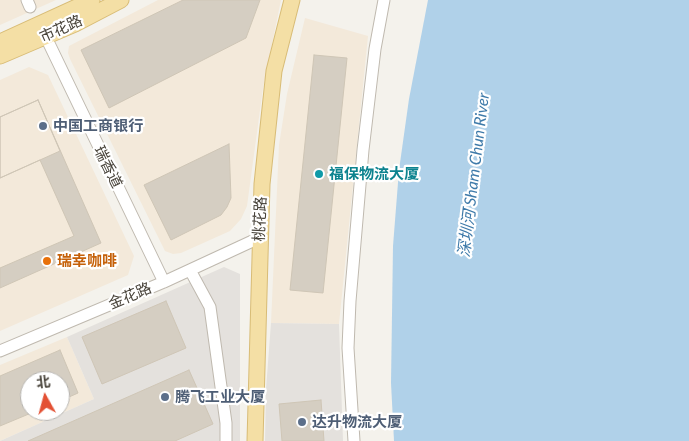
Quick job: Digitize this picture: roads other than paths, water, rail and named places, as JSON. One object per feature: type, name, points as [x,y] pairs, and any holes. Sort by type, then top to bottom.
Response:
[{"type":"main road","name":"市花路","points":[[0,56],[92,0]]},
{"type":"main road","name":"市花路","points":[[0,42],[43,30],[75,24],[121,0]]},
{"type":"main road","name":"桃花路","points":[[254,441],[262,184],[274,71],[292,0]]},
{"type":"street","points":[[354,441],[348,348],[350,301],[364,141],[375,49],[384,0]]},
{"type":"street","name":"瑞香道","points":[[43,30],[164,282]]},
{"type":"street","name":"金花路","points":[[0,351],[164,282],[259,238]]},
{"type":"street","points":[[190,270],[210,307],[226,423],[226,441]]},
{"type":"water","name":"深圳河 Sham Chun River","points":[[428,0],[689,0],[689,441],[394,441],[391,383],[393,246],[399,170],[409,99]]},
{"type":"place","name":"中国工商银行","points":[[43,126]]},
{"type":"place","name":"福保物流大厦","points":[[319,174]]},
{"type":"place","name":"瑞幸咖啡","points":[[47,261]]},
{"type":"place","name":"腾飞工业大厦","points":[[165,397]]},
{"type":"place","name":"达升物流大厦","points":[[302,422]]}]
